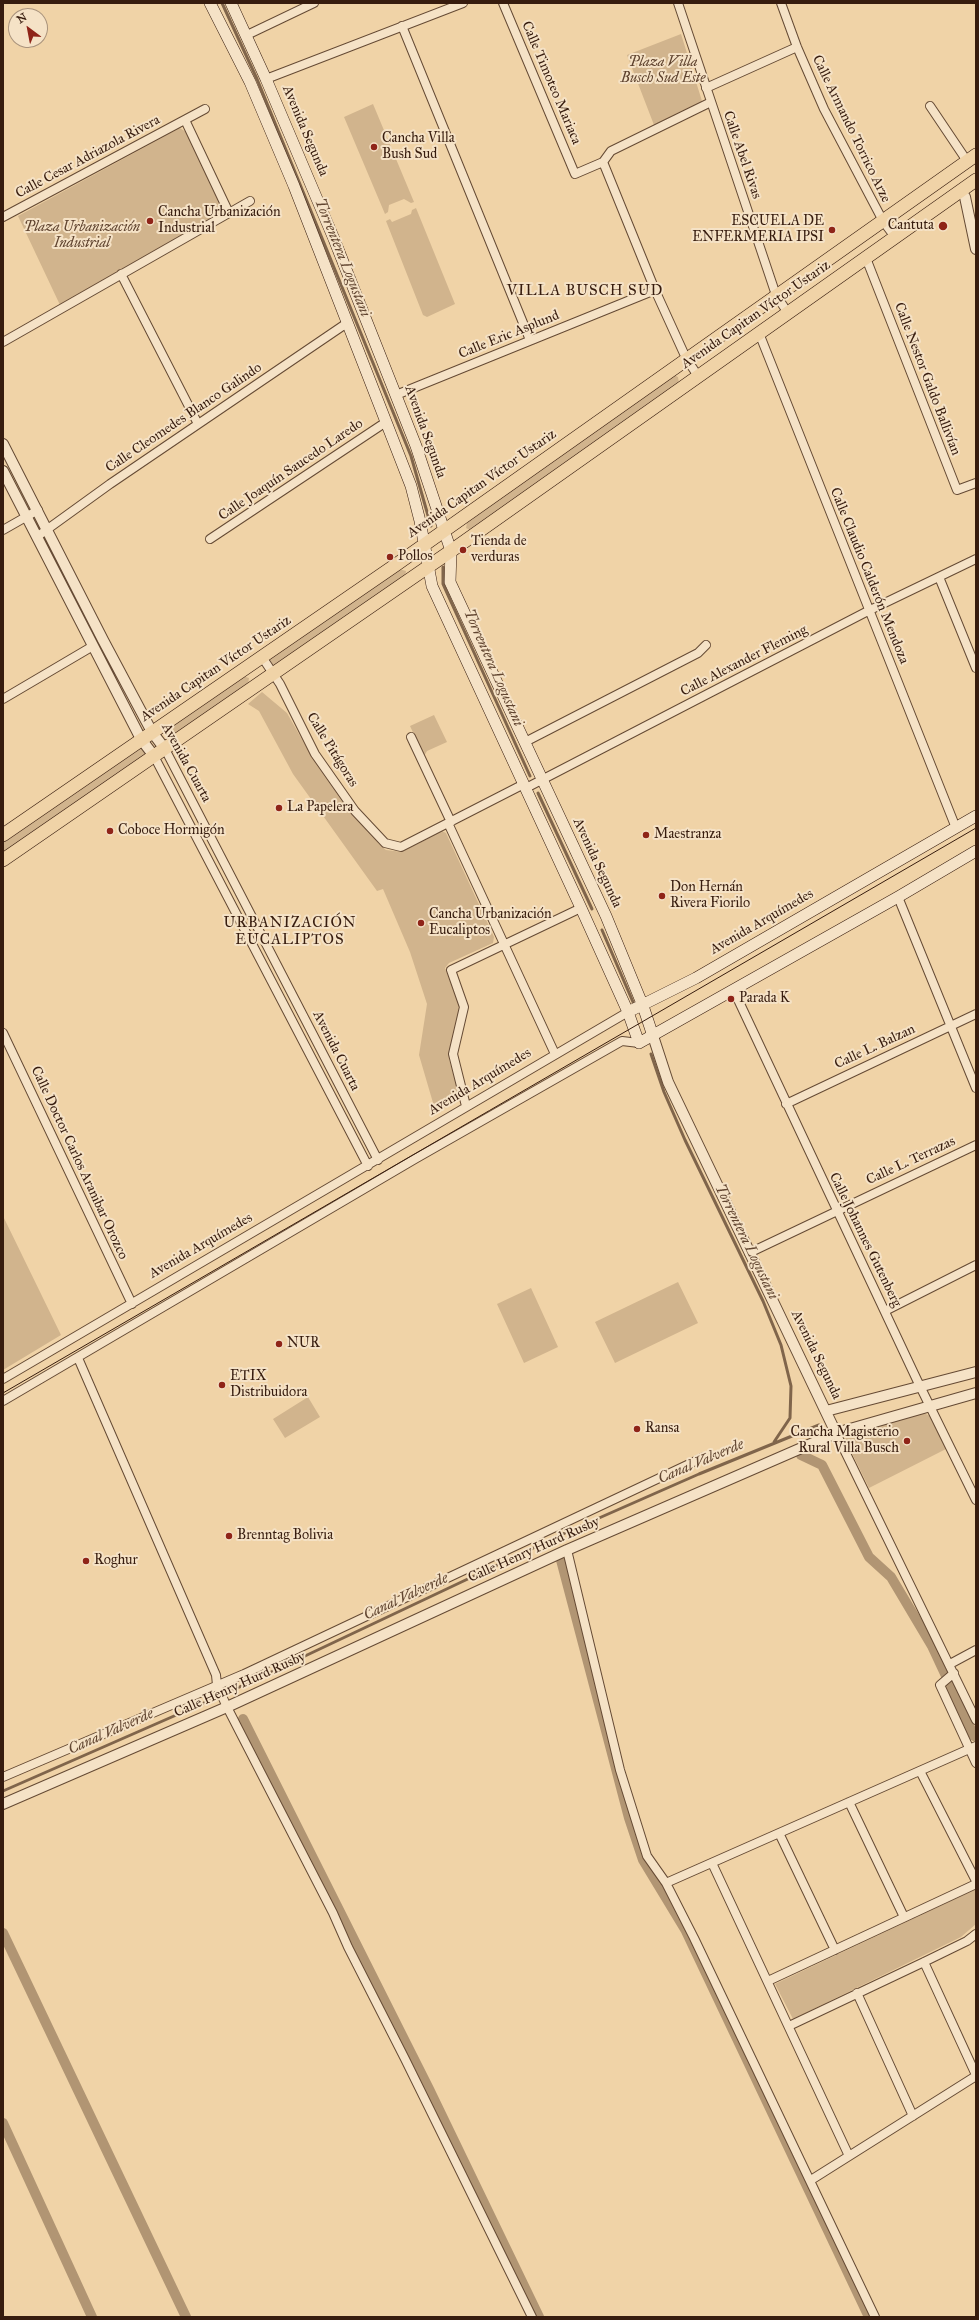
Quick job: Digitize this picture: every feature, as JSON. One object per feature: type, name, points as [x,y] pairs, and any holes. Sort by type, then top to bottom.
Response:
[{"type":"main road","points":[[210,3],[250,82],[411,486],[425,544],[432,586],[581,908],[628,1012],[639,1043],[734,991],[976,851]]},
{"type":"main road","name":"Avenida Segunda","points":[[231,3],[266,78],[416,446],[451,551],[450,582],[606,916],[643,1006],[653,1036]]},
{"type":"main road","name":"Avenida Capitan Víctor Ustariz","points":[[3,835],[397,564],[686,358],[972,158]]},
{"type":"main road","name":"Avenida Capitan Víctor Ustariz","points":[[3,860],[451,551],[976,180]]},
{"type":"main road","points":[[462,518],[462,529],[465,534],[471,536]]},
{"type":"main road","points":[[397,564],[408,565],[410,569],[407,581]]},
{"type":"main road","name":"Avenida Arquímedes","points":[[628,1012],[643,1006],[976,816]]},
{"type":"street","points":[[247,35],[314,3]]},
{"type":"street","points":[[266,78],[463,3]]},
{"type":"street","name":"Calle Timoteo Mariaca","points":[[503,3],[576,174],[603,162]]},
{"type":"street","name":"Calle Abel Rivas","points":[[678,3],[776,295],[788,313]]},
{"type":"street","name":"Calle Armando Torrico Arze","points":[[781,3],[797,47],[824,109],[883,221],[895,237]]},
{"type":"street","points":[[402,26],[530,340]]},
{"type":"street","points":[[706,88],[797,47]]},
{"type":"street","points":[[698,376],[686,358],[654,290],[603,162],[611,152],[710,102]]},
{"type":"street","points":[[930,106],[972,158]]},
{"type":"street","name":"Calle Cesar Adriazola Rivera","points":[[3,218],[205,109]]},
{"type":"street","points":[[185,120],[229,213]]},
{"type":"street","points":[[961,191],[965,197],[976,249]]},
{"type":"street","points":[[3,342],[250,201]]},
{"type":"street","name":"Calle Nestor Galdo Ballivían","points":[[866,258],[957,490],[976,483]]},
{"type":"street","points":[[120,274],[198,424]]},
{"type":"street","name":"Calle Eric Asplund","points":[[396,395],[654,290]]},
{"type":"street","name":"Calle Cleomedes Blanco Galindo","points":[[38,536],[198,424],[347,323]]},
{"type":"street","name":"Calle Claudio Calderón Mendoza","points":[[759,333],[868,611],[956,828]]},
{"type":"street","name":"Calle Joaquín Saucedo Laredo","points":[[210,539],[386,422]]},
{"type":"street","name":"Avenida Cuarta","points":[[3,444],[152,732],[160,753],[232,905],[368,1166]]},
{"type":"street","name":"Avenida Cuarta","points":[[3,471],[38,536],[141,739],[160,753],[242,899],[378,1160]]},
{"type":"street","points":[[3,530],[38,510]]},
{"type":"street","name":"Calle Alexander Fleming","points":[[392,846],[401,847],[525,786],[542,780],[868,611],[976,559]]},
{"type":"street","points":[[939,577],[976,668]]},
{"type":"street","points":[[524,742],[698,653],[706,645]]},
{"type":"street","points":[[3,698],[93,646]]},
{"type":"street","name":"Calle Pitágoras","points":[[262,657],[315,754],[355,811],[382,840],[392,846]]},
{"type":"street","points":[[411,737],[555,1054]]},
{"type":"street","points":[[898,897],[976,1088]]},
{"type":"street","points":[[232,905],[242,899]]},
{"type":"street","points":[[466,1106],[453,1054],[464,1007],[451,970],[504,943],[581,908]]},
{"type":"street","name":"Calle Johannes Gutenberg","points":[[734,991],[836,1211],[976,1500]]},
{"type":"street","name":"Avenida Arquímedes","points":[[3,1379],[628,1012]]},
{"type":"street","name":"Calle L. Balzan","points":[[786,1104],[976,1014]]},
{"type":"street","name":"Calle Doctor Carlos Aranibar Orozco","points":[[3,1033],[132,1304]]},
{"type":"street","name":"Avenida Segunda","points":[[653,1036],[668,1082],[749,1253],[976,1720]]},
{"type":"street","points":[[3,1401],[415,1159],[622,1041],[639,1043]]},
{"type":"street","name":"Calle L. Terrazas","points":[[749,1253],[976,1145]]},
{"type":"street","points":[[885,1311],[976,1265]]},
{"type":"street","points":[[78,1358],[216,1675],[218,1688],[225,1704],[333,1913],[348,1947],[409,2066],[532,2317]]},
{"type":"street","points":[[826,1411],[976,1372]]},
{"type":"street","name":"Calle Henry Hurd Rusby","points":[[3,1804],[567,1550],[836,1433],[976,1393]]},
{"type":"street","name":"Calle Henry Hurd Rusby","points":[[3,1777],[218,1688],[704,1458]]},
{"type":"street","points":[[567,1550],[620,1770],[647,1856],[666,1883],[811,2180],[875,2317]]},
{"type":"street","points":[[950,1664],[976,1650]]},
{"type":"street","points":[[954,1672],[940,1685],[973,1748],[976,1763]]},
{"type":"street","points":[[666,1883],[973,1748]]},
{"type":"street","points":[[768,1981],[976,1882],[920,1771]]},
{"type":"street","points":[[849,1802],[904,1917]]},
{"type":"street","points":[[779,1833],[835,1950]]},
{"type":"street","points":[[712,1862],[849,2156]]},
{"type":"street","points":[[789,2026],[967,1941],[976,1934]]},
{"type":"street","points":[[811,2180],[976,2075],[924,1962]]},
{"type":"street","points":[[857,1993],[913,2116]]},
{"type":"green space","name":"Plaza Villa Busch Sud Este","points":[[681,34],[702,101],[696,106],[654,125],[627,55]]},
{"type":"green space","points":[[373,104],[414,202],[411,203],[404,199],[389,205],[388,212],[385,214],[344,117]]},
{"type":"green space","name":"Plaza Urbanización Industrial","points":[[180,128],[186,132],[221,205],[216,217],[60,305],[18,216]]},
{"type":"green space","points":[[416,208],[455,304],[427,317],[423,315],[386,221],[390,219],[392,222],[411,214],[412,210]]},
{"type":"green space","points":[[672,374],[678,377],[679,383],[470,530],[466,528],[467,523]]},
{"type":"green space","points":[[399,569],[406,571],[405,577],[277,665],[273,665],[270,660],[272,656]]},
{"type":"green space","points":[[243,676],[249,678],[248,685],[174,736],[168,732],[168,728]]},
{"type":"green space","points":[[262,692],[287,713],[308,750],[346,803],[379,844],[386,850],[402,852],[442,831],[446,833],[494,937],[493,943],[449,963],[445,968],[460,1008],[449,1059],[460,1098],[436,1113],[419,1055],[427,1004],[410,952],[383,889],[377,891],[293,774],[259,711],[248,704]]},
{"type":"green space","points":[[434,715],[447,742],[427,751],[424,756],[410,726]]},
{"type":"green space","points":[[139,748],[143,748],[146,754],[3,854],[3,843]]},
{"type":"green space","points":[[3,1216],[61,1335],[3,1370]]},
{"type":"green space","points":[[678,1282],[698,1323],[615,1363],[595,1322]]},
{"type":"green space","points":[[531,1288],[558,1347],[524,1363],[497,1304]]},
{"type":"green space","points":[[308,1397],[320,1417],[285,1438],[273,1419]]},
{"type":"green space","points":[[922,1412],[930,1416],[946,1449],[869,1488],[846,1441],[845,1435]]},
{"type":"green space","points":[[976,1889],[976,1924],[961,1937],[793,2019],[775,1984]]},
{"type":"waterway","name":"Torrentera Logustani","points":[[222,3],[257,79],[411,456],[431,526]]},
{"type":"waterway","name":"Torrentera Logustani","points":[[443,567],[443,584],[530,776]]},
{"type":"waterway","name":"Torrentera Logustani","points":[[538,793],[592,909]]},
{"type":"waterway","name":"Torrentera Logustani","points":[[602,930],[633,1002]]},
{"type":"waterway","name":"Torrentera Logustani","points":[[651,1054],[664,1092],[685,1140],[763,1301],[781,1345],[791,1386],[790,1418],[774,1442]]},
{"type":"waterway","name":"Canal Valverde","points":[[3,1791],[231,1691],[565,1533],[699,1474],[819,1425]]},
{"type":"waterway","points":[[801,1455],[822,1465],[869,1557],[891,1577],[932,1646],[974,1736]]},
{"type":"waterway","points":[[561,1560],[629,1818],[643,1860],[686,1931],[869,2317]]},
{"type":"waterway","points":[[243,1719],[429,2089],[539,2317]]},
{"type":"waterway","points":[[3,1933],[186,2317]]},
{"type":"waterway","points":[[3,2123],[92,2317]]},
{"type":"tram line","points":[[3,1393],[976,828]]},
{"type":"place","name":"Cancha Villa Bush Sud","points":[[374,147]]},
{"type":"place","name":"Cancha Urbanización Industrial","points":[[150,221]]},
{"type":"place","name":"Cantuta","points":[[943,226]]},
{"type":"place","name":"ESCUELA DE ENFERMERIA IPSI","points":[[832,230]]},
{"type":"place","name":"Tienda de verduras","points":[[463,550]]},
{"type":"place","name":"Pollos","points":[[390,557]]},
{"type":"place","name":"La Papelera","points":[[279,808]]},
{"type":"place","name":"Coboce Hormigón","points":[[110,831]]},
{"type":"place","name":"Maestranza","points":[[646,835]]},
{"type":"place","name":"Don Hernán Rivera Fiorilo","points":[[662,896]]},
{"type":"place","name":"Cancha Urbanización Eucaliptos","points":[[421,923]]},
{"type":"place","name":"Parada K","points":[[731,999]]},
{"type":"place","name":"NUR","points":[[279,1344]]},
{"type":"place","name":"ETIX Distribuidora","points":[[222,1385]]},
{"type":"place","name":"Ransa","points":[[637,1429]]},
{"type":"place","name":"Cancha Magisterio Rural Villa Busch","points":[[907,1441]]},
{"type":"place","name":"Brenntag Bolivia","points":[[229,1536]]},
{"type":"place","name":"Roghur","points":[[86,1561]]},
{"type":"district","name":"VILLA BUSCH SUD","points":[[585,291]]},
{"type":"district","name":"URBANIZACIÓN EUCALIPTOS","points":[[290,932]]}]
